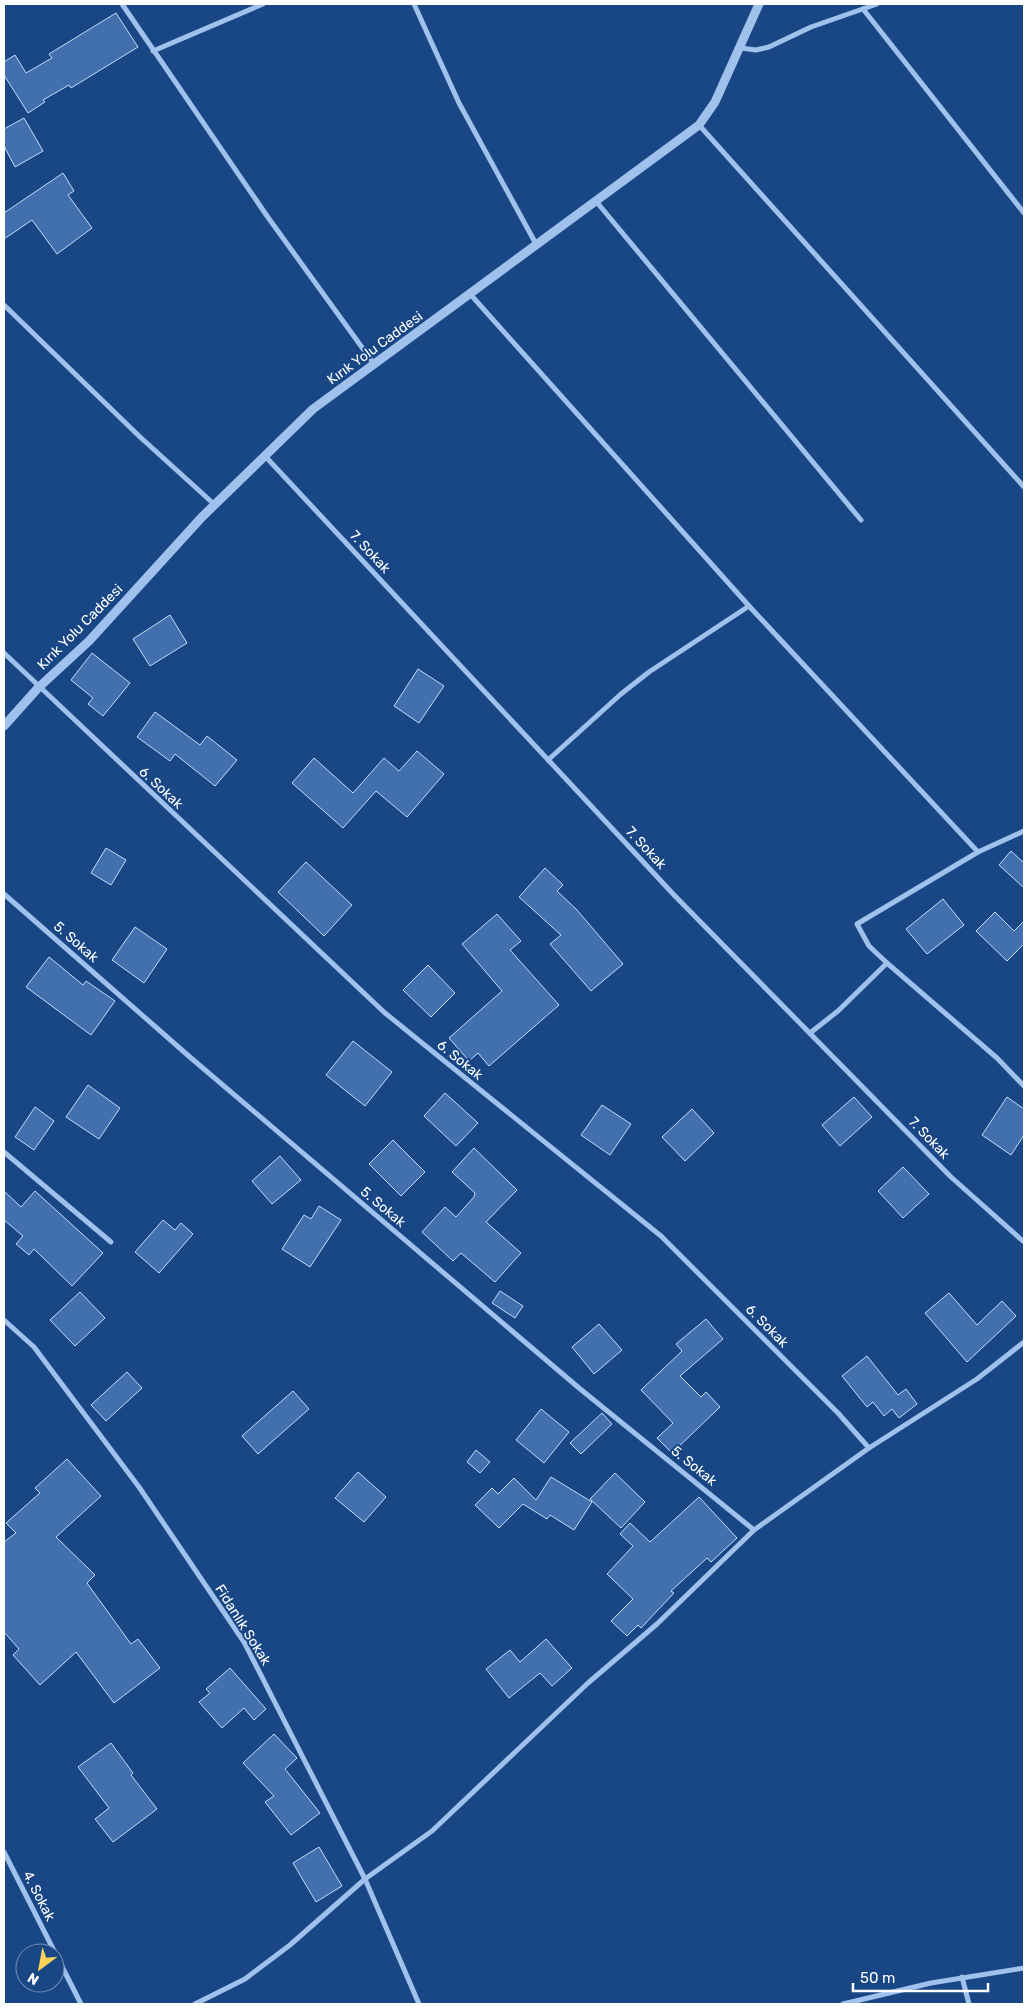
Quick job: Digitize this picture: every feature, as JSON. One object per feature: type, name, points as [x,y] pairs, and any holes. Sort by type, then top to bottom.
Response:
[{"type":"street","points":[[122,4],[267,216],[375,365]]},
{"type":"street","points":[[153,51],[263,4]]},
{"type":"street","points":[[414,4],[458,104],[536,244]]},
{"type":"street","name":"Kırık Yolu Caddesi","points":[[4,726],[38,688],[89,641],[215,505],[313,410],[699,125],[715,102],[741,48],[759,4]]},
{"type":"street","points":[[741,48],[756,50],[769,47],[811,27],[877,4]]},
{"type":"street","points":[[863,9],[1024,213]]},
{"type":"street","points":[[699,125],[1024,487]]},
{"type":"street","points":[[595,200],[861,520]]},
{"type":"street","points":[[471,294],[749,606],[978,852]]},
{"type":"street","points":[[4,305],[139,436],[215,505]]},
{"type":"street","name":"7. Sokak","points":[[265,456],[675,896],[951,1177],[1024,1242]]},
{"type":"street","points":[[548,760],[635,683],[749,606]]},
{"type":"street","name":"6. Sokak","points":[[4,653],[38,688],[385,1013],[661,1236],[838,1412],[869,1448]]},
{"type":"street","points":[[1024,831],[978,852],[857,924],[869,946],[997,1058],[1024,1086]]},
{"type":"street","name":"5. Sokak","points":[[4,894],[191,1058],[579,1388],[754,1530]]},
{"type":"street","points":[[810,1033],[838,1012],[887,963]]},
{"type":"street","points":[[4,1152],[111,1242]]},
{"type":"street","name":"Fidanlık Sokak","points":[[4,1320],[34,1347],[140,1487],[244,1642],[365,1879],[419,2004]]},
{"type":"street","points":[[195,2004],[245,1979],[290,1945],[365,1879],[432,1831],[581,1690],[664,1618],[754,1530],[869,1448],[977,1380],[1024,1342]]},
{"type":"street","name":"4. Sokak","points":[[4,1852],[81,2004]]},
{"type":"street","points":[[842,2004],[962,1977],[1024,1968]]},
{"type":"street","points":[[962,1977],[969,2004]]},
{"type":"building","points":[[116,13],[138,47],[71,88],[69,85],[43,100],[45,102],[28,113],[4,75],[4,62],[15,55],[26,73],[52,58],[49,54]]},
{"type":"building","points":[[24,118],[43,151],[15,167],[4,146],[4,129]]},
{"type":"building","points":[[63,173],[74,191],[68,195],[92,228],[57,254],[32,220],[4,239],[4,213]]},
{"type":"building","points":[[170,615],[187,643],[150,666],[133,639]]},
{"type":"building","points":[[92,653],[130,683],[103,716],[88,704],[93,698],[71,680]]},
{"type":"building","points":[[418,669],[444,686],[419,723],[394,706]]},
{"type":"building","points":[[155,712],[200,745],[207,736],[237,760],[215,786],[175,754],[170,761],[137,737]]},
{"type":"building","points":[[417,751],[444,774],[407,817],[376,791],[343,828],[292,783],[314,758],[353,793],[384,758],[399,771]]},
{"type":"building","points":[[106,848],[126,860],[111,885],[91,873]]},
{"type":"building","points":[[1011,851],[1024,863],[1024,888],[999,865]]},
{"type":"building","points":[[306,862],[352,905],[324,936],[278,892]]},
{"type":"building","points":[[545,868],[563,885],[557,891],[577,910],[623,964],[591,991],[550,944],[561,935],[519,897]]},
{"type":"building","points":[[943,899],[964,925],[927,954],[906,929]]},
{"type":"building","points":[[995,912],[1014,931],[1024,921],[1024,944],[1007,961],[976,931]]},
{"type":"building","points":[[497,914],[521,941],[510,950],[559,1005],[489,1066],[478,1053],[469,1061],[449,1038],[502,991],[462,944]]},
{"type":"building","points":[[135,927],[167,949],[144,983],[112,960]]},
{"type":"building","points":[[49,957],[83,985],[86,981],[115,1001],[91,1035],[26,987]]},
{"type":"building","points":[[428,965],[455,993],[431,1017],[403,990]]},
{"type":"building","points":[[353,1041],[392,1072],[365,1106],[326,1075]]},
{"type":"building","points":[[88,1085],[120,1108],[99,1139],[66,1117]]},
{"type":"building","points":[[445,1093],[478,1123],[456,1146],[424,1116]]},
{"type":"building","points":[[854,1097],[872,1117],[840,1146],[822,1125]]},
{"type":"building","points":[[1007,1097],[1024,1109],[1024,1135],[1011,1155],[982,1135]]},
{"type":"building","points":[[602,1105],[631,1124],[610,1155],[581,1135]]},
{"type":"building","points":[[35,1107],[54,1121],[34,1150],[15,1137]]},
{"type":"building","points":[[692,1109],[714,1133],[685,1161],[662,1137]]},
{"type":"building","points":[[393,1140],[425,1172],[401,1196],[369,1164]]},
{"type":"building","points":[[474,1148],[517,1190],[486,1222],[521,1253],[495,1282],[461,1253],[453,1261],[422,1232],[445,1207],[456,1217],[474,1197],[475,1193],[452,1172]]},
{"type":"building","points":[[280,1156],[301,1180],[272,1204],[252,1181]]},
{"type":"building","points":[[903,1167],[929,1194],[903,1218],[878,1191]]},
{"type":"building","points":[[4,1191],[21,1207],[35,1191],[103,1253],[72,1286],[34,1249],[29,1255],[16,1244],[23,1236],[4,1220]]},
{"type":"building","points":[[319,1206],[341,1220],[310,1267],[282,1249],[304,1215],[311,1219]]},
{"type":"building","points":[[163,1220],[175,1230],[181,1223],[193,1234],[159,1273],[135,1252]]},
{"type":"building","points":[[500,1291],[523,1306],[515,1318],[492,1303]]},
{"type":"building","points":[[80,1292],[105,1318],[75,1346],[50,1320]]},
{"type":"building","points":[[949,1293],[977,1325],[1002,1301],[1016,1316],[967,1362],[925,1313]]},
{"type":"building","points":[[706,1319],[723,1339],[680,1376],[701,1397],[706,1392],[720,1407],[672,1453],[657,1438],[673,1423],[641,1390],[682,1351],[676,1344]]},
{"type":"building","points":[[599,1324],[622,1350],[594,1374],[572,1347]]},
{"type":"building","points":[[867,1356],[898,1395],[906,1389],[917,1404],[899,1418],[892,1409],[884,1416],[873,1402],[867,1407],[842,1376]]},
{"type":"building","points":[[127,1372],[142,1388],[106,1421],[91,1405]]},
{"type":"building","points":[[293,1391],[309,1409],[258,1454],[242,1436]]},
{"type":"building","points":[[541,1409],[569,1432],[544,1463],[516,1440]]},
{"type":"building","points":[[602,1413],[612,1424],[581,1454],[570,1443]]},
{"type":"building","points":[[476,1450],[490,1462],[480,1473],[467,1462]]},
{"type":"building","points":[[67,1459],[101,1496],[56,1537],[95,1575],[87,1583],[131,1644],[138,1639],[160,1668],[114,1703],[76,1652],[40,1685],[13,1655],[19,1649],[4,1632],[4,1542],[16,1533],[6,1523],[40,1493],[35,1488]]},
{"type":"building","points":[[358,1472],[386,1497],[364,1522],[335,1498]]},
{"type":"building","points":[[615,1473],[645,1502],[621,1528],[590,1499]]},
{"type":"building","points":[[551,1477],[592,1502],[574,1530],[550,1515],[547,1519],[523,1504],[499,1528],[475,1505],[492,1488],[498,1494],[514,1478],[536,1500]]},
{"type":"building","points":[[699,1497],[737,1538],[711,1562],[707,1558],[671,1591],[674,1593],[641,1628],[638,1625],[627,1636],[611,1621],[633,1599],[607,1574],[633,1546],[620,1534],[630,1523],[650,1542]]},
{"type":"building","points":[[546,1639],[572,1668],[552,1686],[540,1673],[509,1698],[486,1669],[510,1650],[520,1662]]},
{"type":"building","points":[[230,1668],[266,1709],[254,1720],[244,1708],[222,1728],[199,1702],[210,1693],[206,1689]]},
{"type":"building","points":[[274,1734],[297,1758],[285,1769],[320,1813],[291,1835],[265,1802],[274,1796],[243,1763]]},
{"type":"building","points":[[111,1743],[133,1773],[131,1775],[157,1809],[113,1842],[95,1819],[109,1808],[78,1767]]},
{"type":"building","points":[[319,1847],[342,1886],[316,1902],[293,1863]]}]
